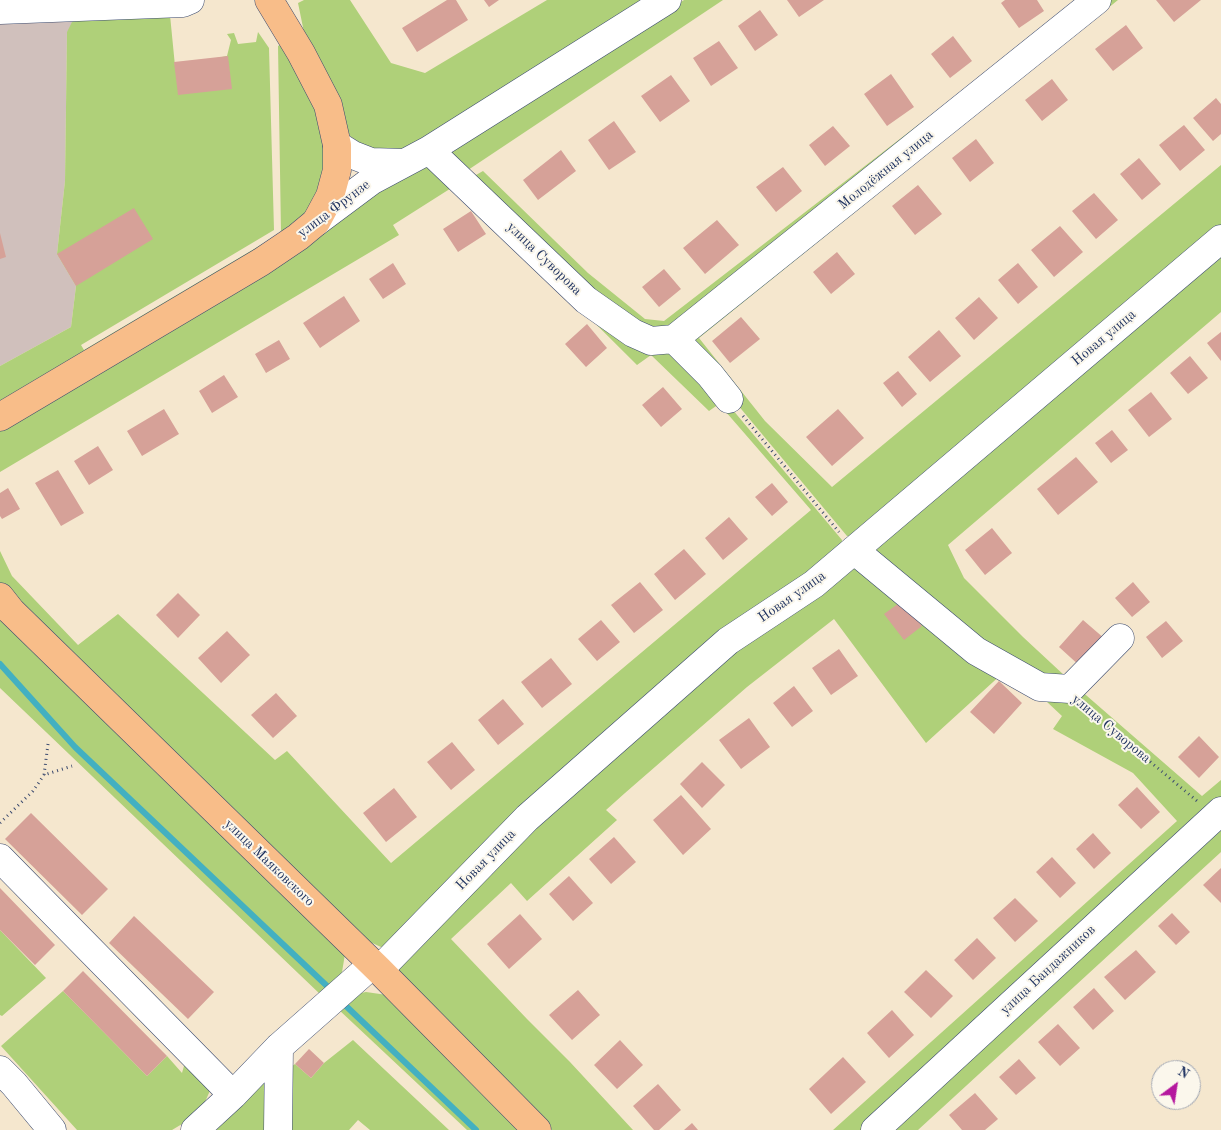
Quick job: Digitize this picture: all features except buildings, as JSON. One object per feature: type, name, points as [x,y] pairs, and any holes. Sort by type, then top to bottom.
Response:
[{"type":"main road","points":[[268,0],[301,53],[328,105],[337,145],[337,170],[330,196],[316,222]]},
{"type":"main road","name":"улица Фрунзе","points":[[0,417],[261,262],[298,237],[316,222]]},
{"type":"main road","name":"улица Маяковского","points":[[0,597],[376,967],[537,1130]]},
{"type":"street","points":[[0,10],[183,3],[190,0]]},
{"type":"street","name":"улица Фрунзе","points":[[316,222],[371,180],[429,150],[667,0]]},
{"type":"street","name":"Молодёжная улица","points":[[674,339],[1097,0]]},
{"type":"street","points":[[337,145],[353,155],[372,162],[406,163]]},
{"type":"street","name":"улица Суворова","points":[[429,150],[586,300],[633,333],[651,341],[674,339]]},
{"type":"street","name":"Новая улица","points":[[195,1130],[233,1096],[279,1047],[376,967],[534,812],[728,641],[814,584],[1221,240]]},
{"type":"street","points":[[674,339],[710,375],[729,399]]},
{"type":"street","name":"улица Суворова","points":[[854,550],[976,652],[1040,687],[1064,689]]},
{"type":"street","points":[[1064,689],[1070,689],[1120,638]]},
{"type":"street","name":"улица Бандажников","points":[[875,1130],[1213,807]]},
{"type":"street","points":[[0,858],[233,1096]]},
{"type":"street","points":[[278,1130],[279,1047]]},
{"type":"street","points":[[0,1070],[52,1130]]},
{"type":"path","points":[[729,399],[854,550]]},
{"type":"path","name":"улица Суворова","points":[[1064,689],[1196,801],[1213,807]]},
{"type":"path","points":[[0,823],[33,791],[44,775],[48,744]]},
{"type":"path","points":[[44,775],[72,766]]},
{"type":"shaded area","points":[[0,0],[170,0],[67,32],[65,181],[57,254],[76,286],[71,327],[0,366]]},
{"type":"green space","points":[[304,0],[350,0],[391,63],[425,73],[547,0],[652,0],[405,152],[370,150],[350,136],[335,100],[306,42],[298,3]]},
{"type":"green space","points":[[684,0],[723,0],[462,174],[446,151]]},
{"type":"green space","points":[[1080,0],[672,334],[635,330],[469,179],[483,171],[588,273],[645,319],[664,321]]},
{"type":"green space","points":[[1106,0],[1118,0],[699,338],[765,421],[832,487],[1221,165],[1221,231],[861,536],[847,536],[682,338]]},
{"type":"green space","points":[[82,15],[170,15],[175,66],[227,56],[231,40],[227,34],[234,33],[238,44],[256,42],[258,32],[269,48],[274,230],[81,345],[84,350],[281,233],[278,46],[282,44],[319,111],[326,169],[319,193],[302,220],[282,236],[0,402],[0,366],[71,327],[76,286],[57,254],[65,181],[67,32],[72,22]]},
{"type":"green space","points":[[427,160],[440,166],[585,303],[602,316],[631,337],[650,346],[673,344],[706,378],[842,540],[841,552],[810,579],[720,638],[523,813],[396,944],[381,947],[359,937],[22,607],[0,583],[0,551],[12,576],[78,645],[118,614],[275,760],[287,751],[391,863],[811,510],[719,404],[709,411],[651,355],[637,365],[456,185],[393,225],[399,235],[0,472],[0,431],[11,422],[270,269],[322,228]]},
{"type":"green space","points":[[1221,246],[1221,312],[948,545],[964,578],[1023,637],[1079,689],[1202,796],[1221,780],[1221,805],[867,1130],[833,1130],[1177,821],[1133,773],[1053,729],[1062,716],[1031,687],[1041,683],[863,550]]},
{"type":"green space","points":[[856,556],[1004,672],[926,743],[834,619],[747,687],[606,810],[617,820],[527,901],[511,883],[451,939],[633,1130],[552,1130],[399,978],[399,965],[529,824],[729,647]]},
{"type":"green space","points":[[0,616],[345,954],[342,972],[336,984],[322,996],[0,688]]},
{"type":"green space","points":[[1221,820],[1221,852],[918,1130],[889,1130]]},
{"type":"green space","points":[[0,930],[46,978],[2,1016],[0,1015]]},
{"type":"green space","points":[[63,991],[147,1076],[167,1056],[182,1073],[186,1059],[212,1086],[205,1102],[182,1124],[172,1130],[77,1130],[1,1046]]},
{"type":"green space","points":[[366,992],[387,995],[521,1130],[467,1130],[338,1009],[351,995]]},
{"type":"green space","points":[[353,1040],[449,1130],[370,1130],[358,1120],[349,1130],[286,1130],[287,1070],[295,1064],[311,1078],[324,1063]]},
{"type":"green space","points":[[264,1082],[267,1130],[216,1130]]},
{"type":"waterway","points":[[0,664],[75,747],[327,986]]},
{"type":"waterway","points":[[346,1006],[476,1130]]}]
